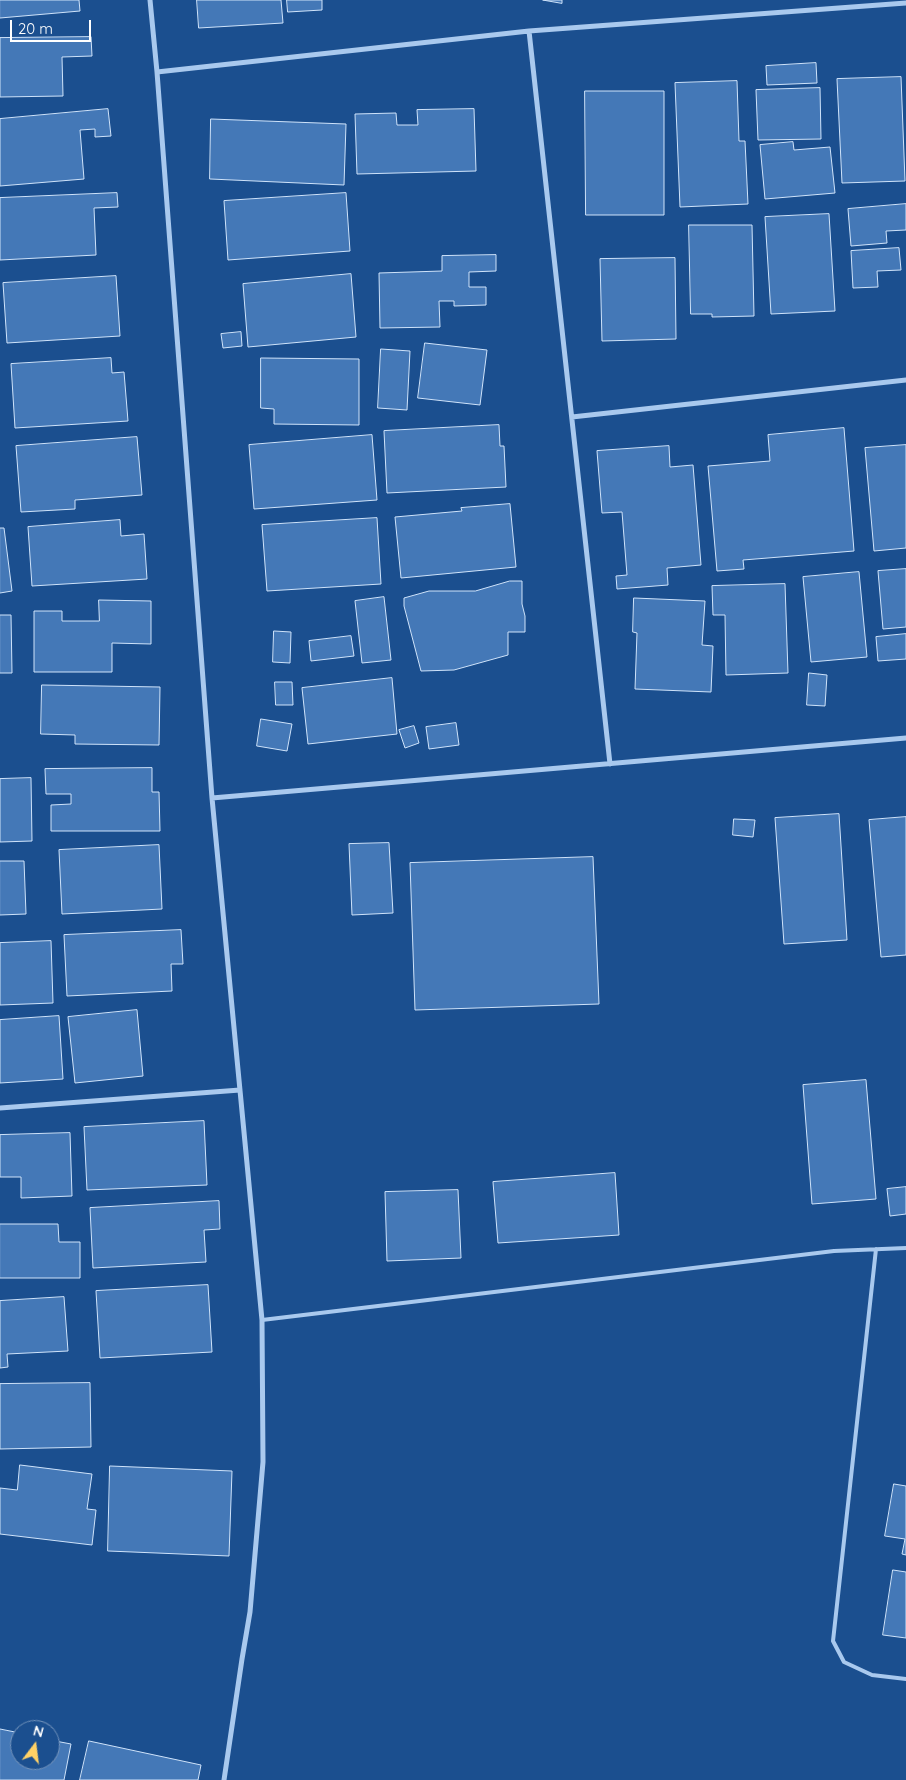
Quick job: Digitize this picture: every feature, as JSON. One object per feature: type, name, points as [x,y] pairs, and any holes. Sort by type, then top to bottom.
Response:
[{"type":"street","points":[[150,0],[212,798],[262,1320],[263,1462],[250,1612],[224,1780]]},
{"type":"street","points":[[157,72],[529,31],[906,3]]},
{"type":"street","points":[[529,31],[610,764]]},
{"type":"street","points":[[572,417],[906,380]]},
{"type":"street","points":[[212,798],[906,738]]},
{"type":"street","points":[[0,1108],[240,1090]]},
{"type":"lane","points":[[262,1320],[824,1253],[906,1248]]},
{"type":"lane","points":[[876,1249],[833,1641],[844,1662],[872,1675],[906,1679]]},
{"type":"building","points":[[0,0],[79,0],[80,11],[0,18]]},
{"type":"building","points":[[197,0],[281,0],[283,23],[199,28]]},
{"type":"building","points":[[287,0],[322,0],[322,10],[288,12]]},
{"type":"building","points":[[543,0],[562,0],[562,3]]},
{"type":"building","points":[[91,37],[92,56],[62,57],[63,96],[0,97],[0,38]]},
{"type":"building","points":[[816,63],[817,83],[767,85],[766,66]]},
{"type":"building","points":[[901,77],[905,181],[842,183],[837,79]]},
{"type":"building","points":[[737,81],[739,141],[745,141],[748,204],[680,207],[675,83]]},
{"type":"building","points":[[820,88],[821,139],[758,140],[756,90]]},
{"type":"building","points":[[585,91],[664,91],[664,215],[586,215]]},
{"type":"building","points":[[108,109],[111,136],[95,137],[95,129],[80,130],[84,179],[0,186],[0,119]]},
{"type":"building","points":[[474,109],[476,171],[357,174],[355,114],[396,113],[397,125],[418,125],[417,110]]},
{"type":"building","points":[[211,119],[346,124],[344,185],[210,179]]},
{"type":"building","points":[[793,142],[794,150],[830,147],[835,193],[765,199],[760,145]]},
{"type":"building","points":[[117,193],[118,207],[94,208],[96,255],[0,260],[0,198]]},
{"type":"building","points":[[346,193],[350,251],[228,260],[224,201]]},
{"type":"building","points":[[906,204],[906,230],[886,231],[887,243],[851,246],[848,209]]},
{"type":"building","points":[[829,214],[835,311],[771,314],[765,217]]},
{"type":"building","points":[[689,225],[752,225],[754,316],[712,317],[712,314],[691,314]]},
{"type":"building","points":[[899,248],[901,270],[877,271],[878,287],[853,288],[851,251]]},
{"type":"building","points":[[496,255],[496,271],[469,272],[469,287],[486,287],[486,305],[454,306],[454,301],[439,301],[440,327],[380,328],[379,273],[442,271],[442,256]]},
{"type":"building","points":[[675,258],[676,339],[602,341],[600,259]]},
{"type":"building","points":[[351,274],[356,337],[248,347],[243,284]]},
{"type":"building","points":[[116,276],[120,336],[7,343],[3,283]]},
{"type":"building","points":[[241,332],[242,346],[223,348],[221,334]]},
{"type":"building","points":[[425,343],[487,350],[480,405],[418,398]]},
{"type":"building","points":[[381,349],[410,351],[407,410],[378,408]]},
{"type":"building","points":[[111,358],[112,373],[124,372],[128,421],[15,428],[11,364]]},
{"type":"building","points":[[261,358],[359,359],[359,425],[274,424],[274,409],[261,408]]},
{"type":"building","points":[[499,425],[500,446],[504,446],[506,487],[387,493],[384,431]]},
{"type":"building","points":[[844,428],[854,551],[743,560],[744,569],[717,571],[708,466],[770,461],[768,435]]},
{"type":"building","points":[[372,435],[377,500],[254,509],[249,445]]},
{"type":"building","points":[[137,437],[142,495],[75,500],[75,509],[21,512],[16,446]]},
{"type":"building","points":[[906,445],[906,548],[874,551],[865,448]]},
{"type":"building","points":[[669,446],[670,467],[693,465],[701,565],[667,568],[668,585],[617,589],[616,576],[627,575],[622,512],[602,513],[597,451]]},
{"type":"building","points":[[510,504],[516,567],[401,578],[395,517],[462,511],[461,508]]},
{"type":"building","points":[[377,518],[381,584],[267,591],[262,525]]},
{"type":"building","points":[[120,520],[121,536],[144,534],[147,579],[32,586],[28,527]]},
{"type":"building","points":[[0,528],[4,528],[12,591],[0,593]]},
{"type":"building","points":[[906,569],[906,627],[883,629],[878,571]]},
{"type":"building","points":[[859,572],[867,657],[811,662],[803,577]]},
{"type":"building","points":[[510,581],[522,581],[525,632],[508,632],[508,655],[454,670],[421,671],[404,606],[404,598],[429,591],[475,591]]},
{"type":"building","points":[[785,584],[788,673],[726,675],[725,615],[713,615],[712,586]]},
{"type":"building","points":[[384,597],[391,660],[362,663],[355,601]]},
{"type":"building","points":[[634,598],[705,601],[702,645],[713,646],[711,692],[635,689],[637,633],[633,632]]},
{"type":"building","points":[[99,600],[151,601],[151,644],[112,643],[112,672],[34,672],[34,611],[62,611],[62,621],[99,621]]},
{"type":"building","points":[[0,615],[11,615],[12,673],[0,673]]},
{"type":"building","points":[[274,631],[291,632],[290,663],[273,662]]},
{"type":"building","points":[[906,634],[906,659],[878,661],[876,637]]},
{"type":"building","points":[[351,636],[354,656],[311,661],[309,641]]},
{"type":"building","points":[[809,673],[827,675],[825,706],[807,705]]},
{"type":"building","points":[[392,678],[397,734],[308,744],[302,688]]},
{"type":"building","points":[[275,682],[292,682],[293,705],[276,705]]},
{"type":"building","points":[[42,685],[160,687],[159,745],[75,744],[75,735],[41,734]]},
{"type":"building","points":[[261,719],[292,724],[287,751],[257,746]]},
{"type":"building","points":[[456,723],[459,745],[429,749],[426,727]]},
{"type":"building","points":[[414,726],[419,743],[405,748],[399,730]]},
{"type":"building","points":[[152,768],[152,792],[159,792],[160,831],[51,831],[51,805],[71,804],[71,794],[46,794],[45,769]]},
{"type":"building","points":[[31,778],[32,841],[0,842],[0,779]]},
{"type":"building","points":[[839,814],[847,940],[784,944],[775,818]]},
{"type":"building","points":[[906,817],[906,955],[881,957],[869,820]]},
{"type":"building","points":[[734,819],[755,820],[753,837],[733,835]]},
{"type":"building","points":[[389,843],[393,913],[352,915],[349,844]]},
{"type":"building","points":[[159,845],[162,909],[62,914],[59,850]]},
{"type":"building","points":[[593,857],[599,1004],[415,1010],[410,863]]},
{"type":"building","points":[[0,861],[24,861],[26,914],[0,915]]},
{"type":"building","points":[[181,930],[183,964],[171,964],[172,991],[67,996],[64,935]]},
{"type":"building","points":[[51,941],[53,1003],[0,1005],[0,943]]},
{"type":"building","points":[[137,1010],[143,1076],[75,1083],[68,1017]]},
{"type":"building","points":[[59,1016],[63,1079],[0,1083],[0,1020]]},
{"type":"building","points":[[866,1080],[876,1199],[812,1204],[803,1085]]},
{"type":"building","points":[[204,1121],[207,1185],[87,1190],[84,1127]]},
{"type":"building","points":[[70,1133],[72,1196],[21,1198],[21,1177],[0,1177],[0,1135]]},
{"type":"building","points":[[615,1173],[619,1235],[498,1243],[493,1182]]},
{"type":"building","points":[[906,1187],[906,1214],[890,1216],[887,1189]]},
{"type":"building","points":[[458,1190],[461,1258],[387,1261],[385,1192]]},
{"type":"building","points":[[219,1201],[220,1229],[204,1230],[206,1262],[93,1268],[90,1208]]},
{"type":"building","points":[[0,1224],[58,1224],[59,1242],[80,1242],[80,1278],[0,1278]]},
{"type":"building","points":[[208,1285],[212,1352],[100,1358],[96,1291]]},
{"type":"building","points":[[64,1297],[68,1351],[7,1354],[8,1367],[0,1368],[0,1301]]},
{"type":"building","points":[[90,1383],[91,1447],[0,1449],[0,1384]]},
{"type":"building","points":[[20,1465],[92,1474],[87,1509],[96,1510],[92,1545],[0,1534],[0,1488],[17,1490]]},
{"type":"building","points":[[110,1466],[232,1471],[229,1556],[108,1551]]},
{"type":"building","points":[[894,1484],[906,1486],[906,1555],[902,1554],[905,1539],[885,1536]]},
{"type":"building","points":[[893,1570],[906,1572],[906,1638],[883,1635]]},
{"type":"building","points":[[0,1729],[10,1731],[10,1770],[60,1770],[60,1742],[71,1744],[64,1780],[0,1780]]},
{"type":"building","points":[[89,1741],[201,1765],[198,1780],[80,1780]]}]
